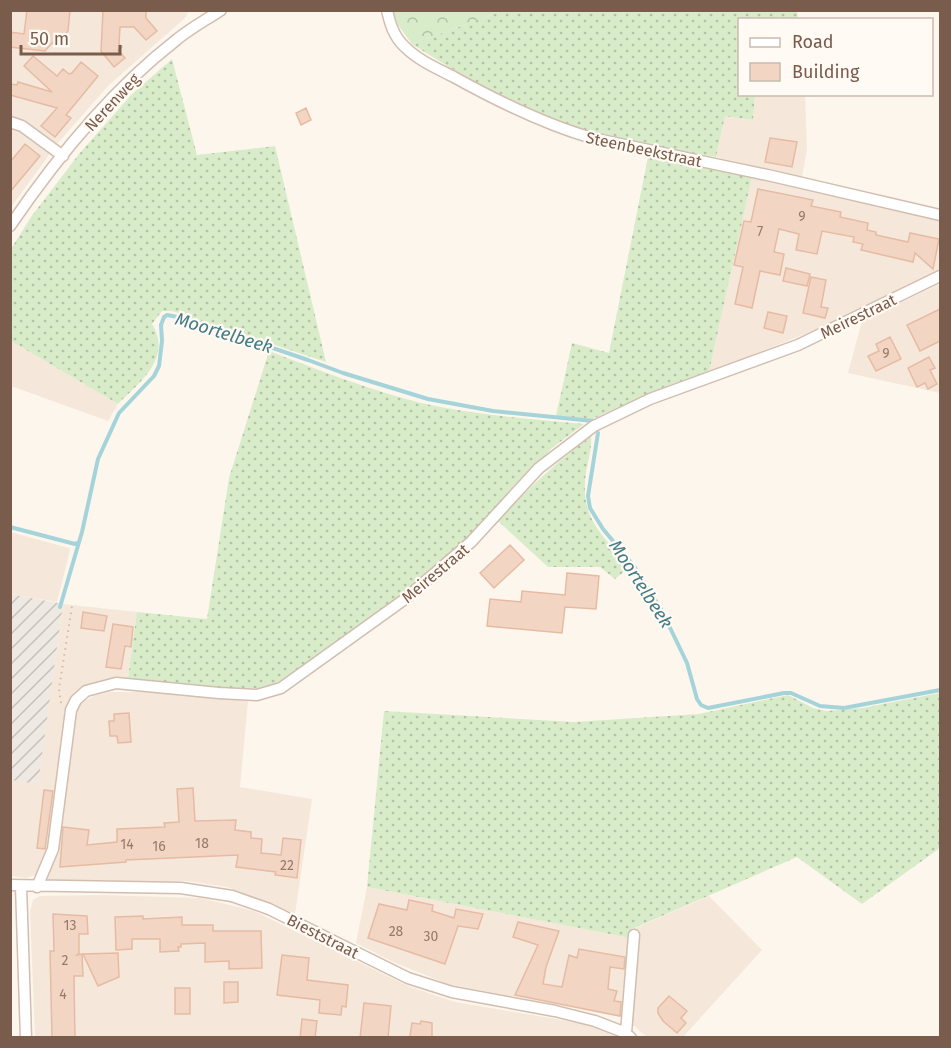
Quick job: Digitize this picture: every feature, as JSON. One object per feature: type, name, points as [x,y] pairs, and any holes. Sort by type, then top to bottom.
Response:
[{"type":"street","name":"Nerenweg","points":[[10,226],[14,214],[111,100],[177,40],[221,10]]},
{"type":"street","name":"Steenbeekstraat","points":[[387,10],[392,30],[405,47],[421,60],[503,104],[566,131],[940,215]]},
{"type":"street","points":[[10,122],[22,126],[63,156]]},
{"type":"street","name":"Meirestraat","points":[[71,710],[76,700],[86,691],[116,683],[257,695],[281,688],[405,599],[471,542],[540,468],[594,426],[650,399],[798,345],[940,276]]},
{"type":"street","points":[[37,886],[53,849],[71,710]]},
{"type":"street","points":[[16,885],[26,1038]]},
{"type":"street","name":"Bieststraat","points":[[16,885],[180,888],[232,896],[269,909],[408,978],[452,993],[585,1018],[629,1035],[634,935]]},
{"type":"path","points":[[71,710],[60,700],[59,689],[72,606]]},
{"type":"shaded area","points":[[11,11],[189,11],[185,18],[108,86],[58,143],[11,207]]},
{"type":"shaded area","points":[[755,96],[805,96],[807,149],[802,177],[716,157],[725,116],[753,120]]},
{"type":"shaded area","points":[[752,177],[940,220],[940,270],[820,328],[709,372]]},
{"type":"shaded area","points":[[940,284],[940,393],[848,373],[862,321]]},
{"type":"shaded area","points":[[11,341],[118,404],[108,421],[11,386]]},
{"type":"shaded area","points":[[10,532],[69,548],[57,602],[11,594]]},
{"type":"shaded area","points":[[11,594],[63,604],[38,784],[11,780]]},
{"type":"shaded area","points":[[63,604],[137,612],[128,678],[99,681],[78,693],[66,705],[50,848],[41,869],[35,875],[26,878],[11,876],[11,780],[38,783]]},
{"type":"shaded area","points":[[109,692],[158,692],[248,701],[240,787],[312,799],[295,914],[227,887],[187,881],[47,881],[55,857],[74,713],[80,703]]},
{"type":"shaded area","points":[[367,887],[630,938],[631,930],[709,896],[762,950],[683,1037],[648,1038],[625,1018],[448,984],[393,962],[356,943]]},
{"type":"shaded area","points":[[40,896],[201,898],[254,911],[406,985],[428,993],[455,1002],[586,1024],[613,1032],[619,1037],[35,1037],[30,912],[33,900]]},
{"type":"green space","points":[[393,10],[502,11],[412,44],[398,25]]},
{"type":"green space","points":[[797,10],[798,18],[738,18],[738,96],[755,96],[753,120],[725,116],[716,157],[616,139],[562,122],[496,93],[412,44],[502,11]]},
{"type":"green space","points":[[172,59],[197,155],[275,146],[326,362],[172,311],[162,311],[152,324],[157,336],[156,359],[144,378],[118,404],[11,341],[11,249],[31,217],[79,154],[132,94]]},
{"type":"green space","points":[[648,157],[752,177],[709,372],[672,384],[590,420],[556,416],[572,343],[609,353]]},
{"type":"green space","points":[[269,351],[363,386],[421,403],[482,414],[584,424],[552,448],[482,525],[447,559],[407,591],[284,679],[268,687],[236,690],[128,678],[137,612],[207,619],[229,478]]},
{"type":"green space","points":[[591,436],[586,473],[586,502],[602,536],[630,567],[615,579],[600,567],[548,567],[498,521],[543,476]]},
{"type":"green space","points":[[940,693],[940,848],[862,904],[797,857],[632,929],[630,938],[367,887],[384,711],[574,722],[699,714],[788,695],[813,708],[826,711],[862,708]]},
{"type":"building","points":[[27,10],[70,10],[68,31],[57,43],[54,41],[45,51],[10,47],[10,32],[24,34]]},
{"type":"building","points":[[103,10],[146,10],[146,18],[157,31],[146,40],[134,27],[120,27],[119,44],[122,47],[118,50],[125,58],[114,67],[101,51]]},
{"type":"building","points":[[33,56],[57,76],[63,69],[69,74],[72,73],[81,62],[98,76],[66,115],[71,118],[55,137],[41,126],[57,108],[10,95],[10,84],[17,85],[18,82],[52,92],[24,66]]},
{"type":"building","points":[[306,108],[311,120],[301,125],[296,113]]},
{"type":"building","points":[[770,138],[797,142],[792,167],[765,162]]},
{"type":"building","points":[[25,144],[40,156],[10,192],[10,162]]},
{"type":"building","points":[[758,189],[813,200],[811,206],[841,212],[840,217],[868,223],[867,230],[876,232],[876,235],[908,242],[910,233],[939,239],[933,269],[915,253],[913,262],[861,250],[863,244],[853,242],[854,237],[822,231],[817,254],[796,250],[799,234],[779,229],[774,252],[784,254],[780,275],[760,271],[752,308],[735,304],[743,267],[734,265],[744,221],[751,222]]},
{"type":"building","points":[[786,268],[810,274],[807,286],[783,281]]},
{"type":"building","points":[[811,277],[826,280],[821,307],[828,308],[825,318],[803,313]]},
{"type":"building","points":[[940,309],[940,341],[920,351],[907,325]]},
{"type":"building","points":[[768,312],[787,316],[783,333],[764,328]]},
{"type":"building","points":[[890,337],[901,359],[876,371],[868,356],[879,351],[876,344]]},
{"type":"building","points":[[929,357],[935,368],[930,370],[937,384],[928,389],[925,383],[917,387],[908,368]]},
{"type":"building","points":[[510,545],[524,560],[494,588],[480,573]]},
{"type":"building","points":[[567,573],[599,576],[596,609],[565,607],[562,633],[487,626],[490,599],[521,602],[522,591],[565,595]]},
{"type":"building","points":[[83,612],[107,616],[104,631],[81,628]]},
{"type":"building","points":[[113,624],[133,627],[131,647],[125,646],[121,669],[106,667]]},
{"type":"building","points":[[129,713],[131,742],[118,743],[117,736],[110,736],[109,721],[114,721],[114,714]]},
{"type":"building","points":[[193,788],[195,821],[236,820],[235,830],[251,832],[251,838],[262,839],[261,853],[281,855],[283,838],[301,840],[297,878],[275,875],[276,872],[236,867],[238,855],[126,860],[126,862],[60,867],[63,827],[89,830],[87,845],[117,842],[117,829],[165,827],[164,823],[179,822],[177,789]]},
{"type":"building","points":[[44,790],[53,791],[45,849],[37,848]]},
{"type":"building","points":[[409,900],[433,905],[432,911],[454,918],[456,909],[483,914],[478,929],[458,926],[445,964],[368,938],[379,904],[407,910]]},
{"type":"building","points":[[53,914],[87,916],[88,934],[79,934],[79,953],[77,955],[82,954],[83,976],[74,976],[75,1038],[52,1038],[50,951],[54,951]]},
{"type":"building","points":[[143,916],[143,919],[182,917],[182,925],[213,925],[213,931],[261,931],[262,968],[229,969],[229,961],[205,962],[205,943],[181,944],[181,947],[178,947],[179,951],[160,952],[160,939],[132,939],[132,949],[116,950],[115,917]]},
{"type":"building","points":[[518,922],[559,931],[546,967],[543,984],[562,987],[569,955],[577,958],[579,949],[625,957],[624,969],[610,967],[608,989],[617,991],[614,1001],[621,1002],[620,1016],[515,995],[538,945],[513,937]]},
{"type":"building","points":[[118,953],[119,977],[98,986],[83,954]]},
{"type":"building","points":[[282,955],[309,958],[307,980],[348,985],[346,1007],[342,1006],[341,1015],[319,1013],[320,1000],[277,995]]},
{"type":"building","points":[[224,982],[238,982],[238,1002],[224,1003]]},
{"type":"building","points":[[175,988],[190,988],[190,1014],[175,1014]]},
{"type":"building","points":[[669,996],[687,1011],[681,1018],[686,1023],[677,1033],[663,1021],[658,1013],[658,1008]]},
{"type":"building","points":[[364,1003],[391,1006],[388,1038],[360,1038]]},
{"type":"building","points":[[302,1019],[317,1021],[315,1038],[300,1038]]},
{"type":"building","points":[[421,1021],[432,1023],[432,1038],[412,1038],[410,1036],[412,1023],[420,1024]]},
{"type":"waterway","name":"Moortelbeek","points":[[60,607],[82,532],[98,459],[119,413],[154,376],[159,366],[161,325],[167,315],[188,319],[343,373],[428,399],[493,411],[593,421]]},
{"type":"waterway","name":"Moortelbeek","points":[[598,433],[588,496],[590,508],[603,529],[634,566],[661,609],[687,663],[697,699],[701,705],[708,708],[791,693],[820,706],[844,708],[940,690]]},
{"type":"waterway","name":"Moortelbeek","points":[[10,527],[77,543]]}]
